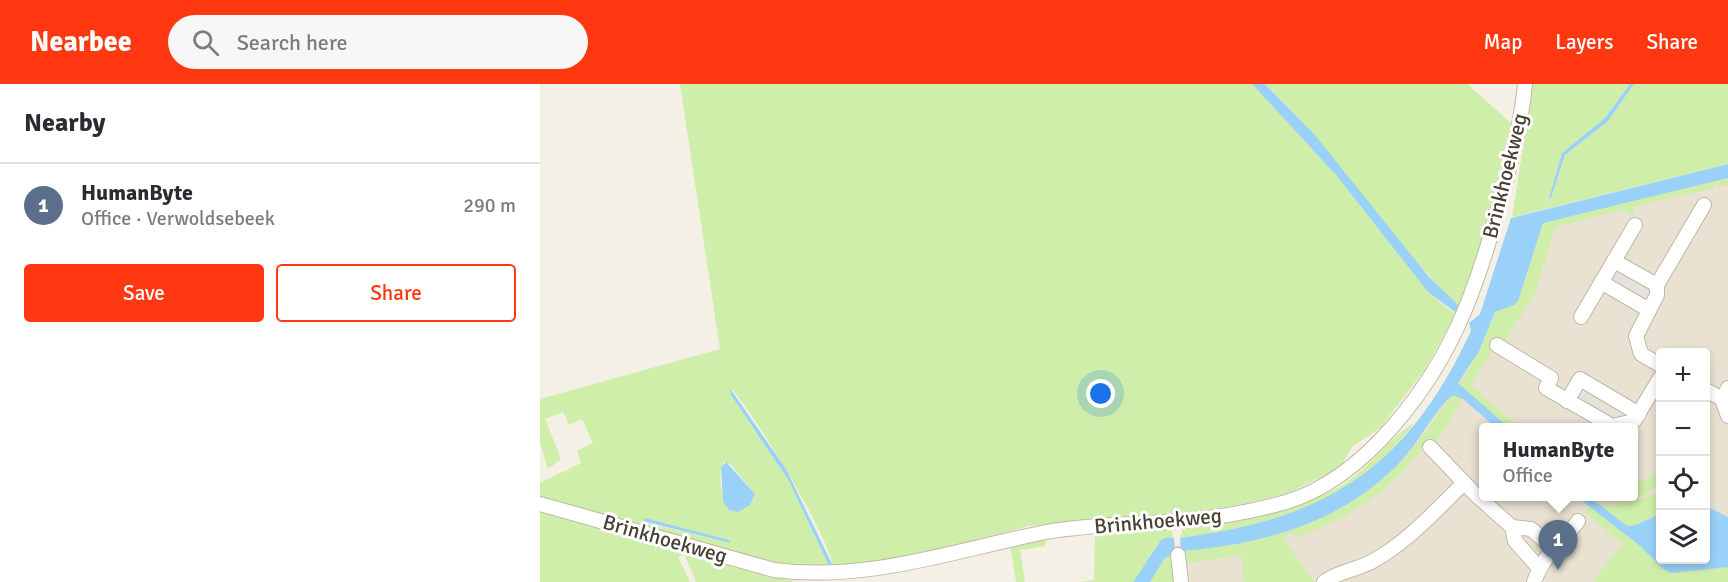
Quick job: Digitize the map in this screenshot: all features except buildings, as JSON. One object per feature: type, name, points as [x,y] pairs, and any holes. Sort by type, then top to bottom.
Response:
[{"type":"street","name":"Brinkhoekweg","points":[[540,504],[774,570],[810,576],[852,576],[904,569],[1058,530],[1234,515],[1288,501],[1315,490],[1345,472],[1372,448],[1404,411],[1448,345],[1467,304],[1489,244],[1519,126],[1525,84]]},
{"type":"street","points":[[1656,363],[1641,354],[1635,340],[1657,295],[1657,285],[1704,205]]},
{"type":"street","points":[[1581,317],[1635,225]]},
{"type":"street","points":[[1614,261],[1657,285]]},
{"type":"street","points":[[1601,282],[1649,310]]},
{"type":"street","points":[[1497,345],[1551,378],[1546,388],[1607,423]]},
{"type":"street","points":[[1567,401],[1580,379],[1639,414]]},
{"type":"street","points":[[1625,423],[1634,421],[1656,385]]},
{"type":"street","points":[[1710,391],[1725,393],[1728,416]]},
{"type":"street","points":[[1430,447],[1479,497]]},
{"type":"street","points":[[1324,582],[1349,568],[1369,563],[1402,543],[1464,483]]},
{"type":"street","points":[[1484,501],[1512,527],[1515,541],[1539,568]]},
{"type":"street","points":[[1534,582],[1539,568],[1552,547],[1563,542],[1578,521]]},
{"type":"street","points":[[1512,527],[1531,529],[1552,547]]},
{"type":"street","points":[[1179,555],[1181,582]]},
{"type":"shaded area","points":[[1728,170],[1728,582],[1143,582],[1166,546],[1198,543],[1372,479],[1455,374],[1517,224]]},
{"type":"shaded area","points":[[1618,267],[1655,288],[1646,304],[1609,282]]},
{"type":"shaded area","points":[[1582,384],[1631,413],[1627,419],[1587,396],[1586,398],[1619,418],[1616,422],[1573,400]]},
{"type":"green space","points":[[680,84],[1252,84],[1336,175],[1428,292],[1452,312],[1458,310],[1424,371],[1381,427],[1352,447],[1340,468],[1286,494],[1233,506],[1175,514],[1028,526],[981,539],[934,557],[861,571],[791,571],[540,500],[540,483],[581,463],[577,451],[593,443],[582,419],[569,425],[563,412],[545,419],[561,459],[548,469],[540,443],[540,399],[720,349]],"holes":[[[729,387],[754,419],[789,475],[820,533],[830,555],[833,569],[789,481],[731,395]],[[724,462],[731,465],[755,494],[750,505],[738,512],[729,510],[724,500],[720,479]],[[645,518],[728,540],[730,543],[643,522]]]},
{"type":"green space","points":[[1265,84],[1467,84],[1511,123],[1484,235],[1459,307],[1409,253],[1316,138]]},
{"type":"green space","points":[[1533,84],[1630,84],[1605,118],[1562,153],[1549,198],[1551,198],[1565,155],[1608,121],[1634,84],[1728,84],[1728,164],[1512,217]]},
{"type":"green space","points":[[1728,178],[1728,185],[1719,187],[1719,182],[1716,182],[1714,188],[1633,207],[1634,217],[1622,210],[1555,227],[1535,294],[1503,344],[1497,342],[1471,386],[1514,423],[1503,423],[1459,385],[1479,351],[1495,312],[1514,305],[1522,289],[1543,223]]},
{"type":"green space","points":[[1455,394],[1462,399],[1442,433],[1434,442],[1420,451],[1388,486],[1338,520],[1296,537],[1293,533],[1283,537],[1314,582],[1244,582],[1241,555],[1185,564],[1181,551],[1277,534],[1334,511],[1361,495],[1386,476],[1410,451],[1451,396]]},
{"type":"green space","points":[[1415,422],[1392,449],[1366,472],[1339,491],[1311,506],[1248,526],[1180,538],[1183,530],[1178,524],[1280,507],[1335,489],[1356,475]]},
{"type":"green space","points":[[1656,470],[1656,487],[1638,497],[1638,481],[1653,477]]},
{"type":"green space","points":[[1656,494],[1656,516],[1636,525],[1627,526],[1594,501],[1612,506],[1638,501],[1638,499]]},
{"type":"green space","points":[[1589,506],[1639,545],[1656,564],[1671,573],[1728,567],[1728,582],[1593,582],[1622,544],[1585,512]]},
{"type":"green space","points":[[540,510],[800,582],[696,582],[684,554],[678,557],[690,582],[540,582]]},
{"type":"green space","points":[[1169,526],[1174,538],[1167,537],[1161,540],[1133,582],[1079,582],[1094,580],[1095,530]]},
{"type":"green space","points":[[1048,535],[1045,546],[1020,550],[1025,582],[1016,582],[1010,543]]},
{"type":"green space","points":[[1175,552],[1179,582],[1150,582],[1164,559]]},
{"type":"water","points":[[1252,84],[1265,84],[1314,134],[1429,277],[1456,303],[1459,307],[1455,312],[1428,292],[1336,175]]},
{"type":"water","points":[[1630,84],[1634,84],[1608,121],[1565,155],[1551,198],[1549,198],[1562,153],[1605,118]]},
{"type":"water","points":[[1728,164],[1728,178],[1543,223],[1518,301],[1514,305],[1495,312],[1479,351],[1458,383],[1503,423],[1490,423],[1463,399],[1453,395],[1446,401],[1402,460],[1379,482],[1328,515],[1272,536],[1212,548],[1181,551],[1180,538],[1232,529],[1279,517],[1320,500],[1357,479],[1390,452],[1419,418],[1446,378],[1471,331],[1469,323],[1480,314],[1511,218]]},
{"type":"water","points":[[729,387],[786,469],[834,568],[830,568],[789,481],[731,395]]},
{"type":"water","points":[[726,462],[755,494],[750,505],[738,512],[729,510],[723,502],[721,467]]},
{"type":"water","points":[[1582,501],[1594,501],[1627,526],[1636,525],[1656,516],[1656,562],[1639,545]]},
{"type":"water","points":[[1710,508],[1728,517],[1728,567],[1671,573],[1658,564],[1710,564]]},
{"type":"water","points":[[645,518],[729,540],[730,543],[643,521]]},
{"type":"water","points":[[1167,537],[1174,538],[1175,552],[1164,559],[1150,582],[1133,582],[1161,540]]},
{"type":"place","name":"HumanByte","points":[[1558,570]]}]
